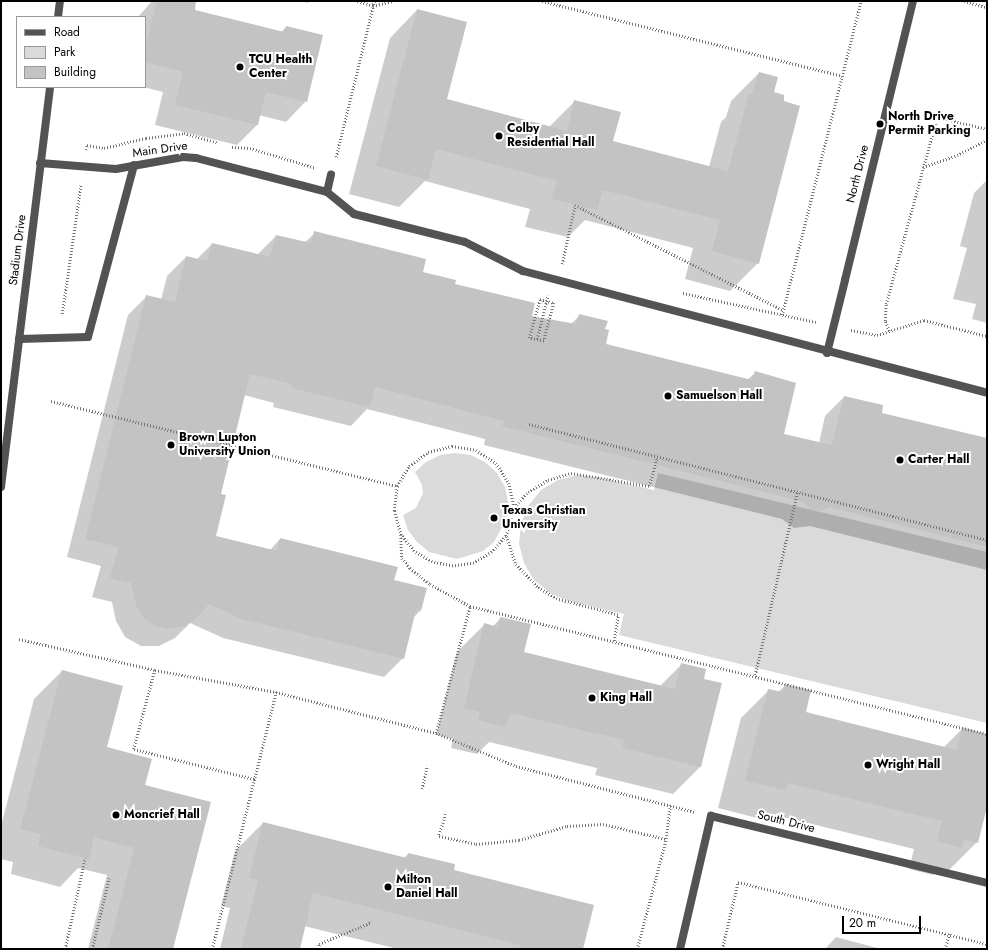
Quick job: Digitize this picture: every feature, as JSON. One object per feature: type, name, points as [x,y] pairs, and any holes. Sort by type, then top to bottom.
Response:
[{"type":"street","points":[[58,16],[60,1]]},
{"type":"street","name":"North Drive","points":[[827,353],[913,1]]},
{"type":"street","name":"Stadium Drive","points":[[1,487],[50,88]]},
{"type":"street","name":"Main Drive","points":[[40,163],[83,168],[116,169],[183,157],[196,158],[327,192]]},
{"type":"street","points":[[19,339],[88,337],[134,165]]},
{"type":"street","points":[[331,174],[327,192],[354,214],[465,242],[523,271],[827,353],[987,393]]},
{"type":"street","points":[[680,949],[711,816]]},
{"type":"street","name":"South Drive","points":[[711,816],[987,884]]},
{"type":"path","points":[[356,1],[373,6],[393,1]]},
{"type":"path","points":[[331,174],[374,1]]},
{"type":"path","points":[[542,1],[842,76]]},
{"type":"path","points":[[782,315],[861,1]]},
{"type":"path","points":[[964,1],[987,7]]},
{"type":"path","points":[[889,331],[885,321],[886,304],[937,117],[987,130]]},
{"type":"path","points":[[923,167],[957,155],[987,140]]},
{"type":"path","points":[[62,314],[87,144]]},
{"type":"path","points":[[562,265],[575,205],[783,310]]},
{"type":"path","points":[[554,263],[570,267]]},
{"type":"path","points":[[676,291],[877,336],[924,320],[987,336]]},
{"type":"path","points":[[540,299],[554,303],[544,341],[537,339],[529,338],[540,299]]},
{"type":"path","points":[[537,339],[545,307]]},
{"type":"path","points":[[51,401],[396,486]]},
{"type":"path","points":[[530,424],[657,458],[987,540]]},
{"type":"path","points":[[401,535],[414,551],[432,562],[453,566],[474,562],[492,552],[506,536],[514,507],[509,483],[496,463],[476,450],[452,446],[428,452],[408,466],[396,486],[394,511],[401,535],[402,558],[410,568],[430,584],[470,606],[754,675],[987,734]]},
{"type":"path","points":[[514,507],[528,492],[548,480],[572,473],[649,486],[657,458]]},
{"type":"path","points":[[754,675],[797,493]]},
{"type":"path","points":[[506,536],[516,563],[537,587],[557,599],[618,615],[614,641]]},
{"type":"path","points":[[436,733],[470,606]]},
{"type":"path","points":[[19,639],[155,670],[276,692],[436,733],[516,766],[711,816]]},
{"type":"path","points":[[155,670],[134,749],[254,779]]},
{"type":"path","points":[[212,949],[276,692]]},
{"type":"path","points":[[422,789],[427,766]]},
{"type":"path","points":[[637,949],[666,839],[670,805]]},
{"type":"path","points":[[446,814],[439,836],[476,844],[520,840],[567,826],[604,824],[666,839]]},
{"type":"path","points":[[65,949],[85,858]]},
{"type":"path","points":[[92,949],[109,878]]},
{"type":"path","points":[[723,948],[738,882],[987,944]]},
{"type":"path","points":[[318,949],[319,944],[372,922]]},
{"type":"path","points":[[945,949],[948,934]]},
{"type":"green space","points":[[455,453],[471,455],[485,462],[497,473],[505,487],[508,502],[507,518],[494,542],[483,551],[457,559],[429,552],[417,542],[408,530],[403,515],[416,508],[423,493],[422,485],[415,472],[426,462],[440,455]]},
{"type":"green space","points":[[658,473],[987,552],[987,723],[619,635],[624,614],[568,601],[550,593],[534,580],[524,563],[519,544],[521,524],[528,506],[541,490],[558,480],[578,475],[598,477],[654,490]]},
{"type":"building","name":"TCU Health Center","points":[[157,1],[196,1],[195,10],[284,32],[286,26],[323,35],[307,102],[266,92],[258,125],[175,105],[183,72],[146,62],[146,44]]},
{"type":"building","name":"Colby Residential Hall","points":[[417,9],[467,22],[447,99],[567,131],[574,100],[621,112],[613,141],[728,171],[749,93],[752,94],[759,72],[778,77],[774,92],[784,95],[784,101],[800,106],[759,264],[712,251],[720,220],[603,190],[597,210],[552,199],[557,181],[436,149],[428,180],[376,166]]},
{"type":"building","name":"Brown Lupton University Union","points":[[314,231],[426,259],[423,272],[456,280],[455,284],[535,303],[532,316],[576,324],[579,314],[608,321],[605,329],[609,330],[606,344],[752,380],[755,371],[796,383],[784,434],[832,445],[844,396],[883,405],[882,413],[987,438],[987,547],[829,507],[821,511],[813,510],[801,501],[502,426],[504,421],[375,387],[370,407],[291,388],[292,384],[250,374],[221,494],[226,495],[216,536],[277,551],[280,538],[398,567],[394,580],[427,588],[421,611],[416,610],[404,659],[242,619],[209,604],[195,619],[185,626],[166,629],[154,625],[144,618],[137,608],[131,583],[110,578],[119,547],[85,539],[146,295],[175,302],[186,256],[207,261],[212,243],[270,257],[276,235],[311,243]]},
{"type":"building","name":"King Hall","points":[[500,617],[531,624],[524,652],[675,689],[681,663],[706,669],[704,679],[722,683],[701,767],[622,748],[624,740],[510,713],[506,727],[478,720],[480,712],[464,708],[484,623],[498,627]]},
{"type":"building","name":"Moncrief Hall","points":[[62,670],[123,686],[107,747],[152,759],[145,785],[211,802],[173,949],[108,949],[134,848],[94,837],[89,859],[38,846],[41,834],[20,829]]},
{"type":"building","name":"Wright Hall","points":[[785,684],[811,690],[806,712],[957,750],[962,727],[987,734],[987,807],[978,843],[964,839],[962,848],[937,841],[942,821],[787,783],[786,790],[745,781],[768,689],[783,692]]},
{"type":"building","name":"Milton Daniel Hall","points":[[263,822],[407,858],[408,853],[455,864],[454,870],[594,905],[583,949],[519,949],[520,945],[313,893],[300,949],[241,949],[258,880],[249,878]]},
{"type":"place","name":"TCU Health Center","points":[[240,67]]},
{"type":"place","name":"North Drive Permit Parking","points":[[880,124]]},
{"type":"place","name":"Colby Residential Hall","points":[[499,136]]},
{"type":"place","name":"Samuelson Hall","points":[[668,396]]},
{"type":"place","name":"Brown Lupton University Union","points":[[171,445]]},
{"type":"place","name":"Carter Hall","points":[[900,460]]},
{"type":"place","name":"Texas Christian University","points":[[494,518]]},
{"type":"place","name":"King Hall","points":[[592,698]]},
{"type":"place","name":"Wright Hall","points":[[868,765]]},
{"type":"place","name":"Moncrief Hall","points":[[116,815]]},
{"type":"place","name":"Milton Daniel Hall","points":[[388,887]]}]
